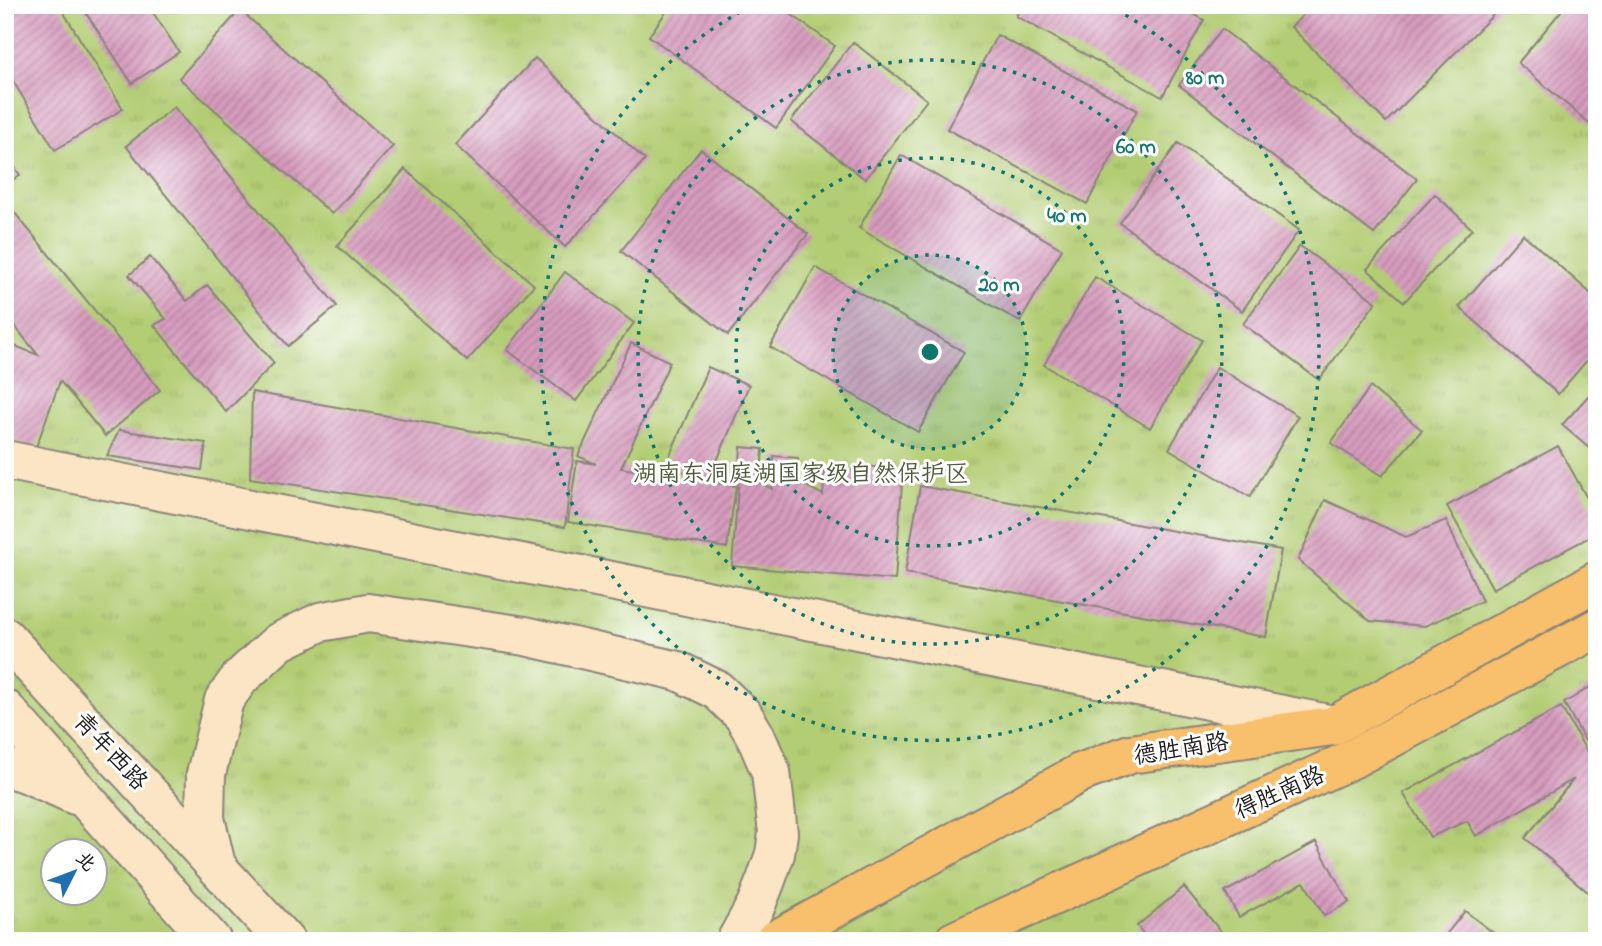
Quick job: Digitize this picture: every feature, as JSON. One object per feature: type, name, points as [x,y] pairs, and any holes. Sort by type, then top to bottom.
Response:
[{"type":"main road","points":[[5,460],[1333,726]]},
{"type":"main road","name":"德胜南路","points":[[774,941],[1080,773],[1130,754],[1333,726],[1597,582]]},
{"type":"main road","points":[[216,865],[205,818],[206,774],[225,699],[240,678],[279,642],[320,622],[368,613],[525,636],[678,671],[717,690],[743,715],[771,772],[778,833],[775,854],[766,880],[736,941]]},
{"type":"main road","name":"得胜南路","points":[[954,941],[1352,759],[1597,628]]},
{"type":"main road","name":"青年西路","points":[[5,637],[285,941]]},
{"type":"main road","name":"青年西路","points":[[5,709],[212,941]]},
{"type":"main road","points":[[5,767],[26,773],[87,800]]},
{"type":"green space","name":"湖南东洞庭湖国家级自然保护区","points":[[5,5],[1597,5],[1597,941],[5,941]]},
{"type":"building","points":[[5,5],[59,5],[123,109],[55,150],[5,68]]},
{"type":"building","points":[[148,5],[179,52],[132,83],[82,7]]},
{"type":"building","points":[[671,5],[778,5],[835,46],[776,128],[649,36]]},
{"type":"building","points":[[1022,5],[1177,5],[1204,20],[1162,97],[1016,16]]},
{"type":"building","points":[[1313,5],[1503,5],[1386,122],[1291,27]]},
{"type":"building","points":[[1566,5],[1597,6],[1597,130],[1518,63]]},
{"type":"building","points":[[240,10],[393,146],[332,214],[179,78]]},
{"type":"building","points":[[1222,29],[1417,179],[1374,234],[1179,85]]},
{"type":"building","points":[[997,35],[1137,110],[1087,204],[947,129]]},
{"type":"building","points":[[853,42],[927,100],[865,179],[791,121]]},
{"type":"building","points":[[535,58],[645,160],[565,247],[455,145]]},
{"type":"building","points":[[174,107],[337,306],[288,346],[126,146]]},
{"type":"building","points":[[1178,143],[1299,230],[1242,311],[1120,223]]},
{"type":"building","points":[[701,149],[808,234],[728,335],[621,251]]},
{"type":"building","points":[[5,153],[20,175],[5,185]]},
{"type":"building","points":[[901,155],[1062,249],[1020,322],[859,228]]},
{"type":"building","points":[[405,169],[534,285],[467,361],[337,246]]},
{"type":"building","points":[[1435,194],[1472,229],[1404,302],[1367,269]]},
{"type":"building","points":[[14,212],[160,390],[105,436],[60,381],[35,450],[5,439],[5,342],[38,355],[5,314],[5,219]]},
{"type":"building","points":[[1523,234],[1597,299],[1597,349],[1558,394],[1459,307]]},
{"type":"building","points":[[1300,246],[1376,302],[1319,380],[1243,324]]},
{"type":"building","points":[[150,257],[187,301],[207,285],[274,363],[226,412],[154,325],[166,319],[129,275]]},
{"type":"building","points":[[815,267],[964,352],[918,432],[770,347]]},
{"type":"building","points":[[565,272],[634,323],[576,401],[507,350]]},
{"type":"building","points":[[1095,277],[1202,340],[1150,428],[1044,365]]},
{"type":"building","points":[[631,343],[670,362],[621,468],[707,482],[666,464],[708,367],[749,385],[708,482],[736,486],[727,548],[568,522],[577,461],[596,464],[578,456]]},
{"type":"building","points":[[1217,367],[1298,416],[1250,497],[1169,449]]},
{"type":"building","points":[[1597,386],[1597,455],[1562,425]]},
{"type":"building","points":[[1370,387],[1422,430],[1382,476],[1331,443]]},
{"type":"building","points":[[252,392],[574,449],[565,527],[250,478]]},
{"type":"building","points":[[119,430],[206,443],[202,470],[107,456]]},
{"type":"building","points":[[1558,446],[1597,516],[1597,533],[1493,589],[1447,506]]},
{"type":"building","points":[[741,447],[763,449],[760,483],[772,489],[774,456],[798,458],[796,481],[823,495],[825,468],[866,472],[866,466],[903,470],[895,580],[732,566]]},
{"type":"building","points":[[920,486],[1281,550],[1266,637],[905,573]]},
{"type":"building","points":[[1325,500],[1406,537],[1446,520],[1482,601],[1425,626],[1370,621],[1298,560]]},
{"type":"building","points":[[1597,683],[1597,736],[1585,741],[1564,703]]},
{"type":"building","points":[[1561,707],[1591,759],[1592,757],[1597,761],[1597,900],[1525,838],[1574,779],[1476,836],[1467,821],[1430,837],[1403,793]]},
{"type":"building","points":[[1316,842],[1349,902],[1324,916],[1304,882],[1239,917],[1225,892]]},
{"type":"building","points":[[1184,887],[1229,941],[1149,941],[1137,926]]},
{"type":"building","points":[[1465,911],[1504,941],[1441,941]]}]
